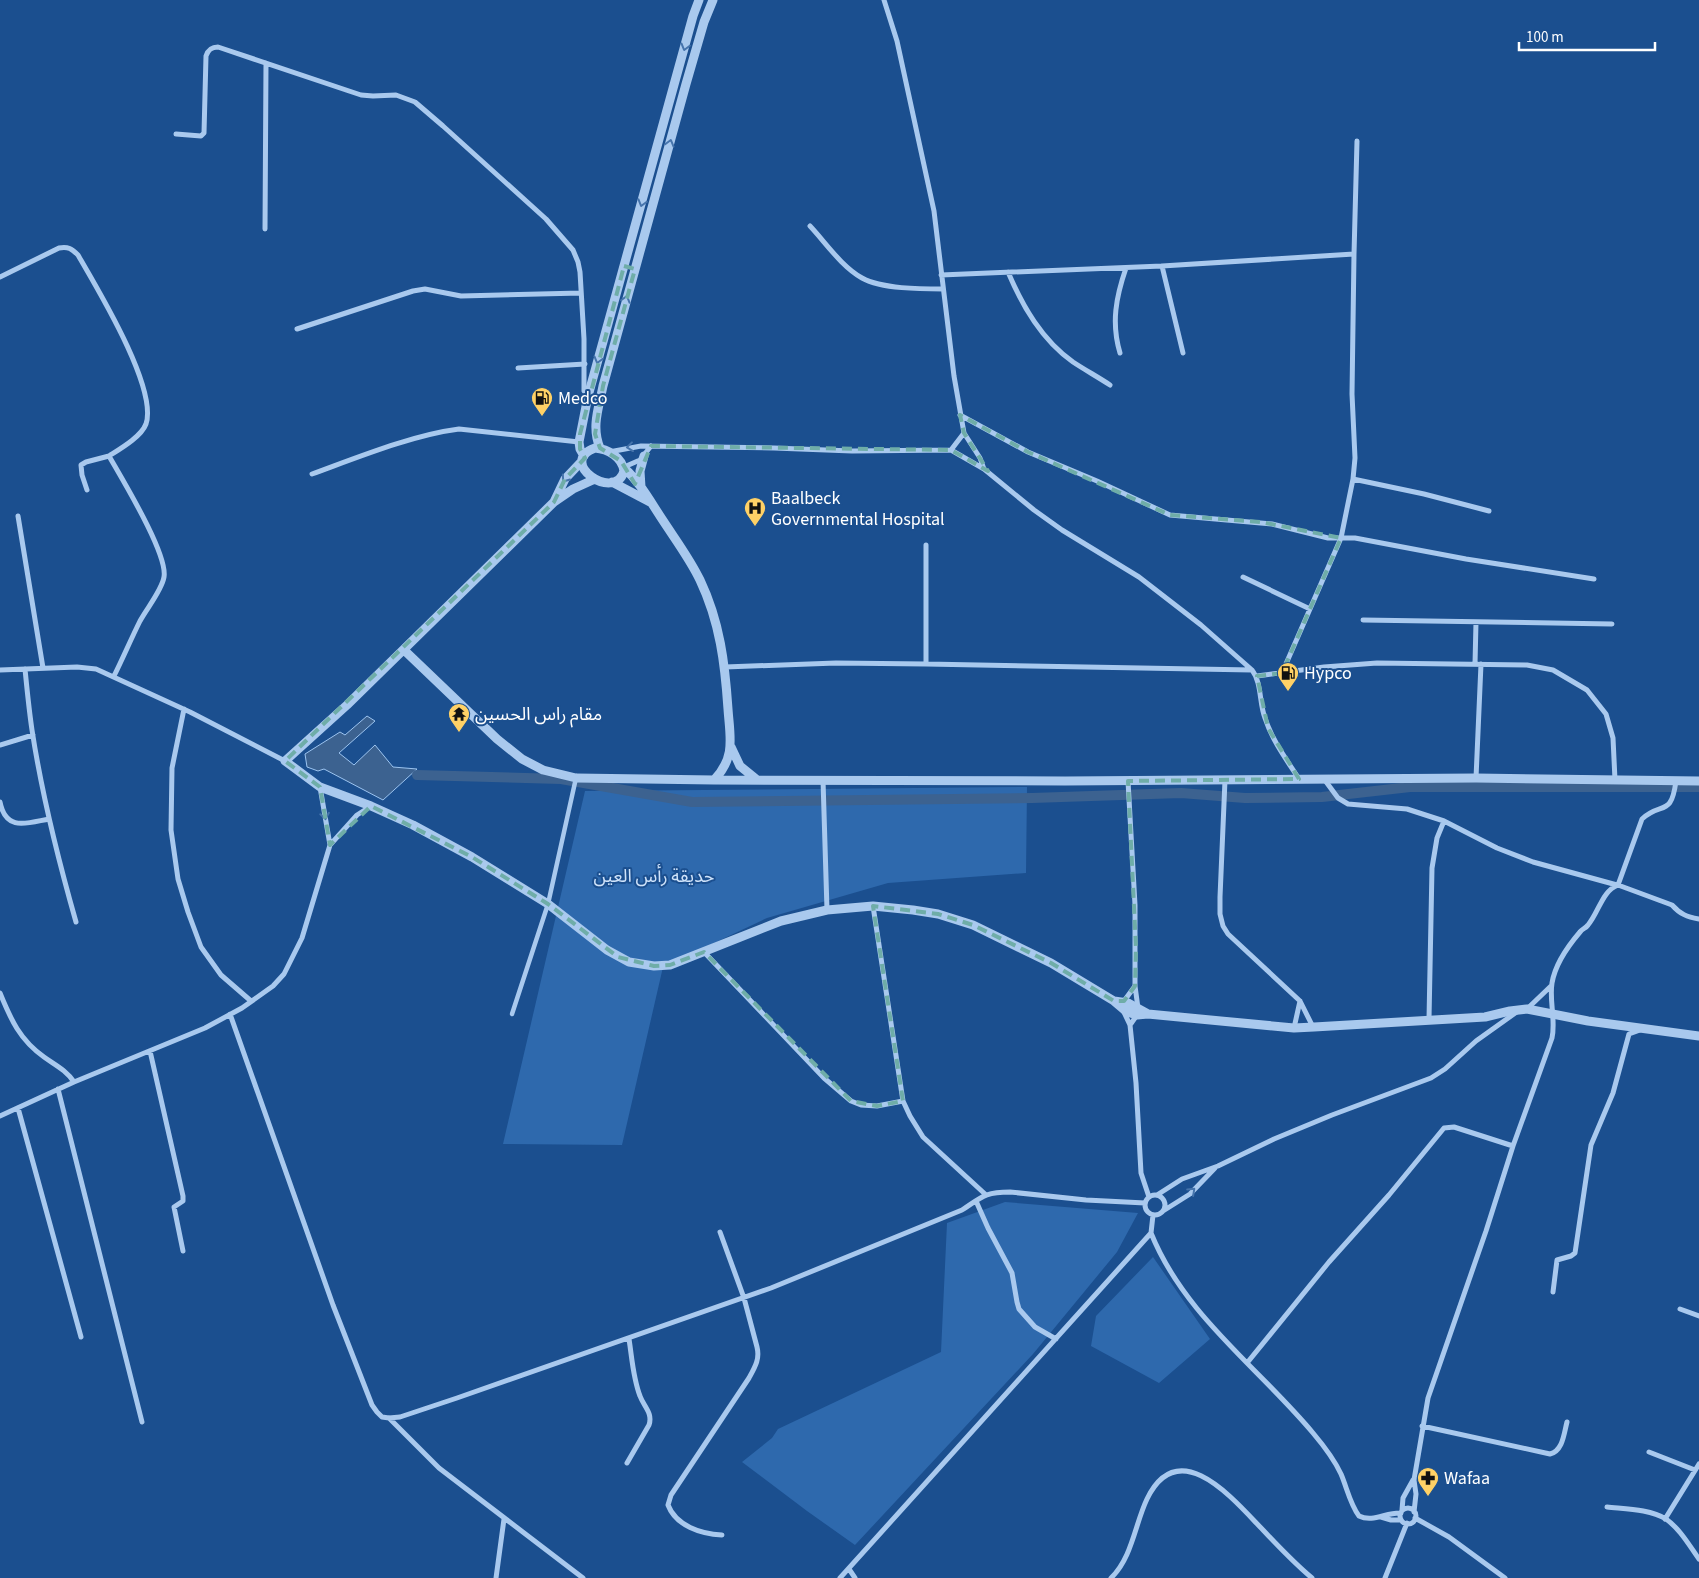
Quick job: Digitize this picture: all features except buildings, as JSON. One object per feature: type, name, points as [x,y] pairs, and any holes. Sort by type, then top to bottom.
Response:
[{"type":"street","points":[[650,502],[612,482],[595,479],[587,474],[584,470],[583,458],[578,442],[588,396],[699,0]]},
{"type":"street","points":[[600,448],[595,434],[595,426],[600,398],[701,31],[713,0]]},
{"type":"street","points":[[884,0],[897,41],[919,135],[934,211],[960,415],[964,432],[980,458],[984,469]]},
{"type":"street","points":[[176,134],[200,136],[204,133],[206,56],[210,49],[218,47],[361,95],[396,95],[415,102],[546,219],[564,237],[573,250],[578,262],[581,293],[584,339],[584,391],[588,396],[600,398]]},
{"type":"street","points":[[265,229],[266,63]]},
{"type":"street","points":[[1282,673],[1341,538],[1353,479],[1355,458],[1352,394],[1354,254],[1358,141]]},
{"type":"street","points":[[810,226],[845,265],[863,278],[910,288],[943,289]]},
{"type":"street","points":[[0,277],[59,248],[68,248],[78,255],[115,320],[138,370],[147,402],[146,423],[143,430],[125,446],[109,456],[81,465],[80,468],[87,490]]},
{"type":"street","points":[[941,275],[1126,268],[1354,254]]},
{"type":"street","points":[[624,266],[634,269]]},
{"type":"street","points":[[1162,266],[1182,352]]},
{"type":"street","points":[[1120,353],[1116,340],[1114,320],[1117,293],[1126,268]]},
{"type":"street","points":[[1008,272],[1020,300],[1037,325],[1052,342],[1072,362],[1110,385]]},
{"type":"street","points":[[298,329],[424,289],[461,296],[581,293]]},
{"type":"street","points":[[518,368],[584,364]]},
{"type":"street","points":[[960,415],[1028,452],[1170,514],[1272,524],[1322,537],[1355,538],[1466,559],[1594,579]]},
{"type":"street","points":[[312,474],[405,442],[450,430],[459,429],[578,442]]},
{"type":"street","points":[[951,450],[964,432]]},
{"type":"street","points":[[609,452],[630,447],[651,446],[852,451],[951,450],[984,469],[1041,515],[1074,538],[1147,583],[1207,630],[1252,670],[1257,676],[1261,706],[1268,728],[1299,779]]},
{"type":"street","points":[[624,468],[635,464],[651,446]]},
{"type":"street","points":[[554,502],[565,479],[590,449],[600,448],[621,461],[624,468],[641,487],[689,560],[700,580],[716,622],[725,667],[731,747],[726,765],[714,780]]},
{"type":"street","points":[[109,456],[152,536],[162,560],[164,577],[140,621],[114,676]]},
{"type":"street","points":[[641,487],[640,471],[644,456]]},
{"type":"street","points":[[612,482],[620,479],[624,468]]},
{"type":"street","points":[[285,760],[347,705],[554,502],[574,489],[595,479]]},
{"type":"street","points":[[1353,479],[1424,494],[1489,511]]},
{"type":"street","points":[[18,516],[43,668]]},
{"type":"street","points":[[926,546],[926,664]]},
{"type":"street","points":[[1243,578],[1310,609]]},
{"type":"street","points":[[1363,620],[1612,624]]},
{"type":"street","points":[[1475,664],[1476,622]]},
{"type":"street","points":[[404,650],[496,739],[522,759],[543,770],[576,778],[756,779],[823,784],[1476,778],[1614,780],[1675,784],[1699,781]]},
{"type":"street","points":[[725,667],[836,663],[1252,670]]},
{"type":"street","points":[[1257,676],[1352,664],[1527,665],[1553,670],[1588,690],[1599,703],[1610,726],[1615,760],[1614,780]]},
{"type":"street","points":[[1476,778],[1482,664]]},
{"type":"street","points":[[0,670],[77,667],[96,669],[114,676],[285,760],[320,787],[371,806],[442,840],[548,904],[607,950],[629,962],[654,966],[670,965],[781,921],[827,910],[873,906],[938,914],[973,925],[1051,963],[1114,1001],[1148,1014],[1294,1028],[1485,1017],[1524,1009],[1588,1021],[1699,1036]]},
{"type":"street","points":[[25,669],[33,735],[60,865],[76,922]]},
{"type":"street","points":[[184,709],[172,768],[170,830],[178,879],[188,912],[202,947],[221,975],[251,1002]]},
{"type":"street","points":[[0,745],[33,735]]},
{"type":"street","points":[[731,747],[740,766],[756,779]]},
{"type":"street","points":[[512,1014],[548,904],[576,778]]},
{"type":"street","points":[[1225,779],[1220,897],[1220,914],[1223,926],[1234,940],[1300,1001],[1314,1027]]},
{"type":"street","points":[[1323,779],[1338,798],[1348,804],[1407,809],[1444,821],[1497,848],[1533,862],[1618,885],[1672,905],[1678,912],[1690,917],[1699,918]]},
{"type":"street","points":[[1128,780],[1135,905],[1135,986],[1138,1011],[1130,1025]]},
{"type":"street","points":[[823,784],[827,910]]},
{"type":"street","points":[[1415,1518],[1416,1494],[1414,1480],[1422,1426],[1435,1376],[1486,1231],[1513,1146],[1552,1038],[1554,1014],[1552,986],[1565,952],[1581,930],[1588,925],[1610,888],[1618,885],[1642,819],[1664,808],[1672,801],[1675,784]]},
{"type":"street","points":[[320,787],[330,845]]},
{"type":"street","points":[[0,802],[4,814],[13,823],[50,819]]},
{"type":"street","points":[[0,1116],[74,1082],[205,1028],[251,1002],[273,986],[284,974],[302,938],[330,845],[357,815],[371,806]]},
{"type":"street","points":[[1429,1020],[1432,868],[1437,838],[1444,821]]},
{"type":"street","points":[[873,906],[903,1101],[913,1122],[924,1138],[985,1194]]},
{"type":"street","points":[[704,952],[824,1078],[851,1102],[877,1106],[903,1101]]},
{"type":"street","points":[[1123,1005],[1135,986]]},
{"type":"street","points":[[1218,1166],[1190,1194],[1163,1211],[1152,1215],[1146,1211],[1145,1203],[1149,1197],[1156,1195],[1182,1179],[1218,1166],[1316,1122],[1431,1078],[1445,1069],[1476,1041],[1524,1009],[1552,986]]},
{"type":"street","points":[[0,993],[11,1020],[20,1035],[43,1057],[68,1073],[74,1082]]},
{"type":"street","points":[[1294,1028],[1300,1001]]},
{"type":"street","points":[[1123,1005],[1130,1025],[1136,1083],[1142,1181],[1149,1197]]},
{"type":"street","points":[[230,1014],[333,1305],[372,1405],[382,1417],[400,1417],[744,1298],[839,1261],[955,1212],[985,1194],[1010,1192],[1086,1200],[1145,1203]]},
{"type":"street","points":[[1553,1292],[1557,1260],[1575,1253],[1591,1145],[1614,1093],[1629,1034],[1645,1028]]},
{"type":"street","points":[[150,1051],[183,1196],[182,1201],[174,1207],[183,1251]]},
{"type":"street","points":[[58,1089],[142,1422]]},
{"type":"street","points":[[18,1108],[81,1337]]},
{"type":"street","points":[[1247,1363],[1444,1128],[1454,1127],[1513,1146]]},
{"type":"street","points":[[1156,1195],[1163,1200],[1163,1211]]},
{"type":"street","points":[[976,1201],[1012,1273],[1019,1309],[1035,1327],[1056,1339]]},
{"type":"street","points":[[1152,1215],[1151,1234],[1163,1261],[1181,1288],[1200,1313],[1299,1417],[1325,1448],[1340,1474],[1359,1516],[1364,1519],[1381,1517],[1391,1513],[1402,1512],[1409,1508],[1414,1512]]},
{"type":"street","points":[[720,1232],[744,1298],[758,1347],[758,1361],[749,1378],[671,1495],[668,1505],[673,1514],[689,1527],[704,1534],[722,1535]]},
{"type":"street","points":[[840,1578],[1151,1234]]},
{"type":"street","points":[[1680,1309],[1699,1316]]},
{"type":"street","points":[[627,1464],[650,1425],[651,1420],[638,1389],[629,1339]]},
{"type":"street","points":[[389,1418],[439,1468],[583,1578]]},
{"type":"street","points":[[1422,1426],[1550,1454],[1556,1452],[1560,1447],[1567,1422]]},
{"type":"street","points":[[1649,1452],[1695,1470]]},
{"type":"street","points":[[1665,1519],[1699,1464]]},
{"type":"street","points":[[1111,1578],[1122,1565],[1142,1509],[1152,1489],[1170,1474],[1184,1470],[1202,1475],[1232,1498],[1312,1578]]},
{"type":"street","points":[[1401,1520],[1403,1498],[1414,1480]]},
{"type":"street","points":[[1608,1507],[1656,1514],[1665,1519],[1685,1539],[1699,1559]]},
{"type":"street","points":[[1381,1517],[1401,1520],[1407,1524]]},
{"type":"street","points":[[1385,1578],[1407,1524],[1415,1518]]},
{"type":"street","points":[[1415,1518],[1449,1537],[1505,1578]]},
{"type":"street","points":[[496,1578],[504,1519]]},
{"type":"street","points":[[849,1569],[855,1578]]},
{"type":"highlighted area","points":[[624,266],[635,269],[603,386],[595,434],[600,448],[621,461],[635,484],[651,446],[951,450],[988,471],[964,433],[960,415],[1028,452],[1170,515],[1261,522],[1341,538],[1282,673],[1257,676],[1268,728],[1299,779],[1128,781],[1136,948],[1135,986],[1124,1001],[1114,1001],[1051,963],[973,925],[938,914],[873,906],[903,1101],[877,1106],[851,1101],[704,952],[670,965],[654,966],[618,957],[548,904],[472,857],[371,806],[330,845],[320,787],[285,761],[554,502],[565,479],[585,458],[580,449],[580,434]]},
{"type":"green space","name":"حديقة رأس العين","points":[[1027,787],[1026,873],[888,883],[767,918],[663,967],[622,1145],[503,1144],[585,791]]},
{"type":"green space","points":[[1005,1202],[1138,1213],[1117,1252],[1033,1354],[855,1545],[742,1462],[772,1438],[778,1429],[941,1352],[947,1223]]},
{"type":"green space","points":[[1153,1257],[1210,1339],[1159,1383],[1091,1346],[1096,1316]]},
{"type":"shaded area","points":[[367,716],[375,721],[339,753],[354,765],[375,745],[393,767],[417,769],[383,800],[324,769],[318,771],[307,767],[305,754],[340,732],[345,735]]},
{"type":"waterway","points":[[417,775],[561,779],[692,802],[1032,798],[1181,793],[1245,798],[1322,797],[1410,787],[1699,787]]},
{"type":"place","name":"Medco","points":[[542,417]]},
{"type":"place","name":"Baalbeck Governmental Hospital","points":[[755,527]]},
{"type":"place","name":"Hypco","points":[[1288,692]]},
{"type":"place","name":"مقام راس الحسين","points":[[459,733]]},
{"type":"place","name":"Wafaa","points":[[1428,1497]]}]
